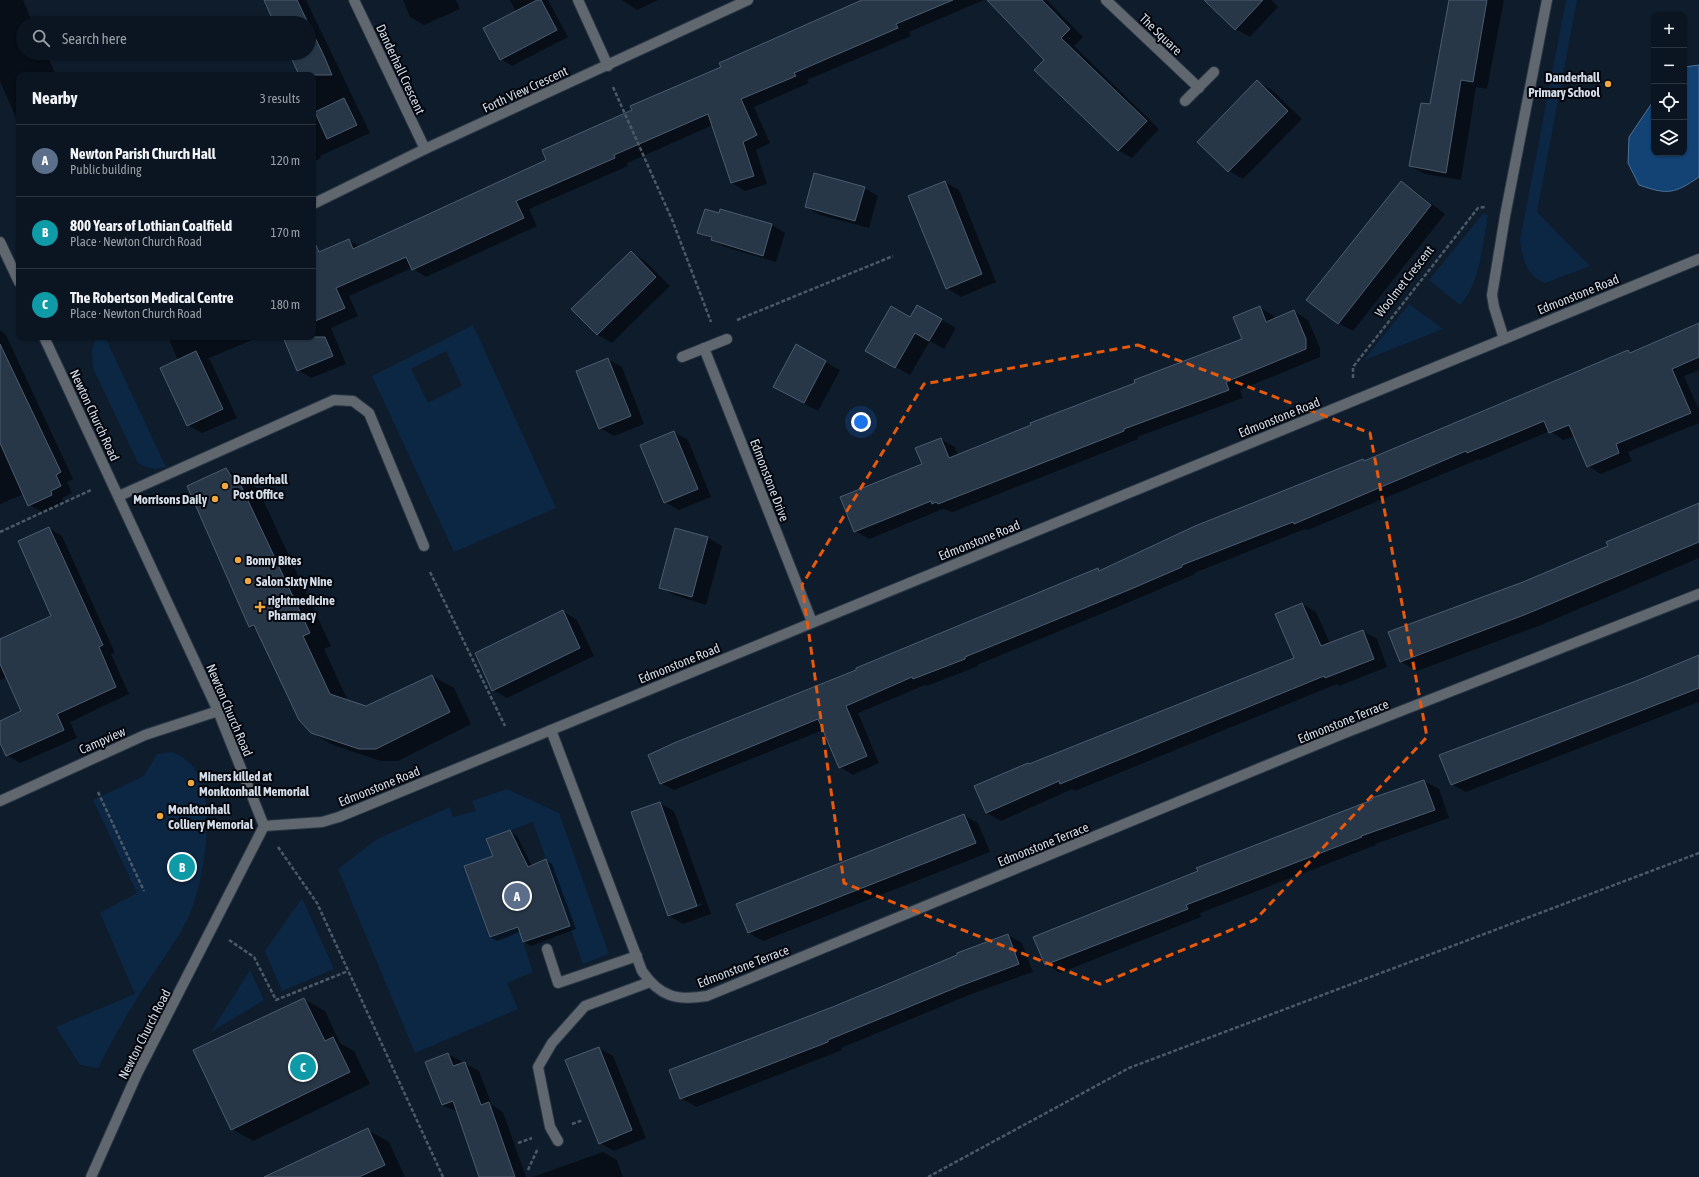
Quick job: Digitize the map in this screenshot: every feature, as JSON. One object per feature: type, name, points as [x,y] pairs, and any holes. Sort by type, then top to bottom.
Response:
[{"type":"street","name":"Danderhall Crescent","points":[[354,0],[425,149]]},
{"type":"street","points":[[578,0],[608,66]]},
{"type":"street","name":"Forth View Crescent","points":[[316,203],[425,149],[608,66],[748,0]]},
{"type":"street","name":"The Square","points":[[1106,0],[1198,88]]},
{"type":"street","points":[[1504,339],[1492,295],[1547,0]]},
{"type":"street","points":[[1185,101],[1214,72]]},
{"type":"street","points":[[0,242],[16,276]]},
{"type":"street","name":"Edmonstone Road","points":[[264,826],[322,822],[551,730],[1699,259]]},
{"type":"street","name":"Newton Church Road","points":[[45,340],[218,711],[264,826],[137,1074],[91,1177]]},
{"type":"street","points":[[682,357],[723,340]]},
{"type":"street","name":"Edmonstone Drive","points":[[704,348],[812,622]]},
{"type":"street","points":[[119,496],[334,400],[353,400],[369,413],[424,546]]},
{"type":"street","name":"Edmonstone Terrace","points":[[551,730],[642,970],[650,982],[662,992],[675,997],[690,999],[707,996],[1345,733],[1699,594]]},
{"type":"street","name":"Campview","points":[[0,802],[145,735],[218,711]]},
{"type":"street","points":[[547,949],[558,983],[636,956]]},
{"type":"street","points":[[558,1141],[550,1127],[538,1067],[552,1043],[585,1006],[650,982]]},
{"type":"path","points":[[608,66],[613,87],[673,222],[714,330],[723,340]]},
{"type":"path","name":"Woolmet Crescent","points":[[1353,400],[1353,367],[1478,208],[1508,204]]},
{"type":"path","points":[[735,321],[893,256]]},
{"type":"path","points":[[0,532],[111,480]]},
{"type":"path","points":[[430,572],[514,745]]},
{"type":"path","points":[[98,792],[144,891]]},
{"type":"path","points":[[264,826],[316,903],[443,1177]]},
{"type":"path","points":[[928,1177],[1129,1068],[1699,853]]},
{"type":"path","points":[[212,928],[254,957],[276,1000],[348,971]]},
{"type":"path","points":[[528,1170],[539,1146]]},
{"type":"highlighted area","points":[[1138,345],[1370,433],[1427,737],[1255,920],[1100,984],[844,883],[802,585],[924,384]]},
{"type":"shaded area","points":[[1566,0],[1577,0],[1537,212],[1590,266],[1545,283],[1534,276],[1526,266],[1520,240]]},
{"type":"shaded area","points":[[1699,65],[1699,177],[1677,190],[1670,191],[1657,190],[1639,185],[1628,163],[1629,137],[1651,104],[1651,156],[1687,156],[1687,67]]},
{"type":"shaded area","points":[[1483,214],[1488,215],[1480,263],[1477,274],[1467,296],[1460,305],[1429,280]]},
{"type":"shaded area","points":[[1409,304],[1443,329],[1364,360]]},
{"type":"shaded area","points":[[473,325],[556,508],[454,552],[372,376]],"holes":[[[446,351],[462,386],[428,403],[411,369]]]},
{"type":"shaded area","points":[[95,340],[106,340],[166,467],[145,467],[138,463],[93,368],[92,350]]},
{"type":"shaded area","points":[[172,752],[189,763],[197,773],[203,787],[206,805],[206,846],[193,906],[182,929],[131,1009],[98,1068],[80,1065],[56,1027],[135,994],[100,913],[137,893],[93,800],[144,776],[157,754]]},
{"type":"shaded area","points":[[507,789],[559,813],[609,954],[583,964],[533,822],[487,839],[493,856],[464,866],[489,937],[518,927],[533,972],[507,983],[518,1009],[415,1053],[338,869],[377,839],[450,807],[453,817],[476,811],[472,801]]},
{"type":"shaded area","points":[[302,898],[334,969],[282,991],[265,951]]},
{"type":"shaded area","points":[[250,970],[264,1000],[211,1032]]},
{"type":"building","points":[[264,0],[297,0],[305,16],[271,16]]},
{"type":"building","points":[[537,0],[541,0],[557,30],[500,60],[483,28]]},
{"type":"building","points":[[862,0],[953,0],[896,24],[898,28],[794,73],[796,76],[741,99],[757,135],[743,142],[754,176],[731,183],[708,114],[614,155],[615,158],[516,201],[524,218],[412,270],[406,257],[336,288],[345,308],[316,321],[316,246],[319,252],[349,239],[353,249],[546,160],[542,150],[632,110],[630,106],[721,67],[719,63]]},
{"type":"building","points":[[987,0],[1042,0],[1070,29],[1061,38],[1147,121],[1118,151],[1034,70],[1044,60]]},
{"type":"building","points":[[1204,0],[1263,0],[1235,30]]},
{"type":"building","points":[[1449,0],[1487,0],[1473,82],[1461,80],[1446,173],[1409,166],[1421,103],[1430,104]]},
{"type":"building","points":[[316,39],[332,75],[316,75],[316,72],[298,72],[292,60],[316,60]]},
{"type":"building","points":[[1257,80],[1288,111],[1228,172],[1197,142]]},
{"type":"building","points":[[344,98],[357,125],[327,139],[316,112]]},
{"type":"building","points":[[814,173],[865,187],[855,221],[805,207]]},
{"type":"building","points":[[945,181],[982,274],[946,289],[908,196]]},
{"type":"building","points":[[1401,181],[1431,205],[1338,324],[1306,300]]},
{"type":"building","points":[[705,209],[719,213],[720,209],[772,224],[763,256],[711,240],[712,237],[697,233]]},
{"type":"building","points":[[631,251],[656,277],[597,335],[571,309]]},
{"type":"building","points":[[917,305],[942,319],[929,341],[915,333],[895,368],[865,351],[891,306],[910,317]]},
{"type":"building","points":[[1260,306],[1266,322],[1294,310],[1306,339],[1306,349],[1226,382],[1229,390],[1124,429],[1124,431],[938,504],[936,502],[932,504],[931,501],[854,532],[840,497],[922,464],[915,448],[941,438],[949,458],[1031,425],[1030,423],[1135,383],[1134,380],[1242,339],[1233,317]]},
{"type":"building","points":[[1699,323],[1699,357],[1672,369],[1691,413],[1616,444],[1619,453],[1587,467],[1569,425],[1549,433],[1544,421],[1467,453],[1466,451],[1294,524],[1293,522],[1182,565],[1182,567],[1131,589],[965,657],[965,659],[913,679],[912,677],[846,706],[867,756],[839,768],[818,719],[660,784],[648,755],[674,743],[856,670],[856,668],[1098,568],[1099,571],[1195,526],[1363,459],[1364,461],[1628,350],[1630,353]]},
{"type":"building","points":[[316,337],[325,337],[333,356],[297,371],[284,340],[316,340]]},
{"type":"building","points":[[0,344],[61,472],[56,475],[61,486],[51,491],[52,495],[28,506],[0,443]]},
{"type":"building","points":[[796,344],[826,361],[804,403],[773,387]]},
{"type":"building","points":[[196,351],[223,409],[187,426],[160,368]]},
{"type":"building","points":[[608,358],[631,416],[599,429],[576,371]]},
{"type":"building","points":[[674,431],[698,489],[664,503],[640,445]]},
{"type":"building","points":[[226,468],[232,477],[236,475],[310,633],[303,636],[330,694],[366,706],[432,675],[450,712],[376,749],[359,749],[311,733],[299,720],[254,625],[249,627],[187,486]]},
{"type":"building","points":[[1699,503],[1699,542],[1524,615],[1400,662],[1388,632],[1523,582],[1608,546],[1606,542]]},
{"type":"building","points":[[49,527],[103,645],[99,647],[116,687],[57,714],[64,730],[6,756],[0,743],[0,721],[21,711],[0,664],[0,639],[51,616],[18,541]]},
{"type":"building","points":[[675,528],[708,537],[692,597],[659,588]]},
{"type":"building","points":[[1302,603],[1321,646],[1363,630],[1374,659],[1325,678],[1324,676],[1060,784],[1059,781],[986,813],[974,786],[1028,763],[1029,764],[1294,658],[1275,614]]},
{"type":"building","points":[[563,610],[580,648],[492,691],[475,653]]},
{"type":"building","points":[[1699,655],[1699,688],[1451,785],[1439,755],[1636,681]]},
{"type":"building","points":[[1424,780],[1435,810],[1361,836],[1362,837],[1186,905],[1188,909],[1045,965],[1033,937],[1198,871],[1196,868],[1372,800],[1372,798]]},
{"type":"building","points":[[660,802],[697,906],[668,916],[631,812]]},
{"type":"building","points":[[964,814],[976,843],[748,933],[736,904]]},
{"type":"building","points":[[510,830],[528,867],[546,859],[570,926],[523,942],[518,927],[490,937],[464,866],[493,856],[486,839]]},
{"type":"building","points":[[1008,934],[1019,964],[960,986],[828,1040],[828,1042],[680,1099],[669,1070],[835,1006],[957,955],[957,953]]},
{"type":"building","points":[[304,998],[325,1041],[333,1037],[350,1072],[231,1130],[193,1050]]},
{"type":"building","points":[[599,1047],[632,1130],[599,1144],[565,1060]]},
{"type":"building","points":[[448,1053],[453,1066],[465,1062],[481,1105],[489,1102],[515,1177],[479,1177],[453,1101],[442,1105],[425,1062]]},
{"type":"building","points":[[368,1128],[385,1165],[359,1177],[264,1177]]},
{"type":"place","name":"Danderhall Primary School","points":[[1608,84]]},
{"type":"place","name":"Danderhall Post Office","points":[[225,486]]},
{"type":"place","name":"Morrisons Daily","points":[[215,499]]},
{"type":"place","name":"Bonny Bites","points":[[238,560]]},
{"type":"place","name":"Salon Sixty Nine","points":[[248,581]]},
{"type":"place","name":"rightmedicine Pharmacy","points":[[260,607]]},
{"type":"place","name":"Miners killed at Monktonhall Memorial","points":[[191,783]]},
{"type":"place","name":"Monktonhall Colliery Memorial","points":[[160,816]]},
{"type":"place","name":"800 Years of Lothian Coalfield","points":[[182,867]]},
{"type":"place","name":"Newton Parish Church Hall","points":[[517,896]]},
{"type":"place","name":"The Robertson Medical Centre","points":[[303,1067]]}]
